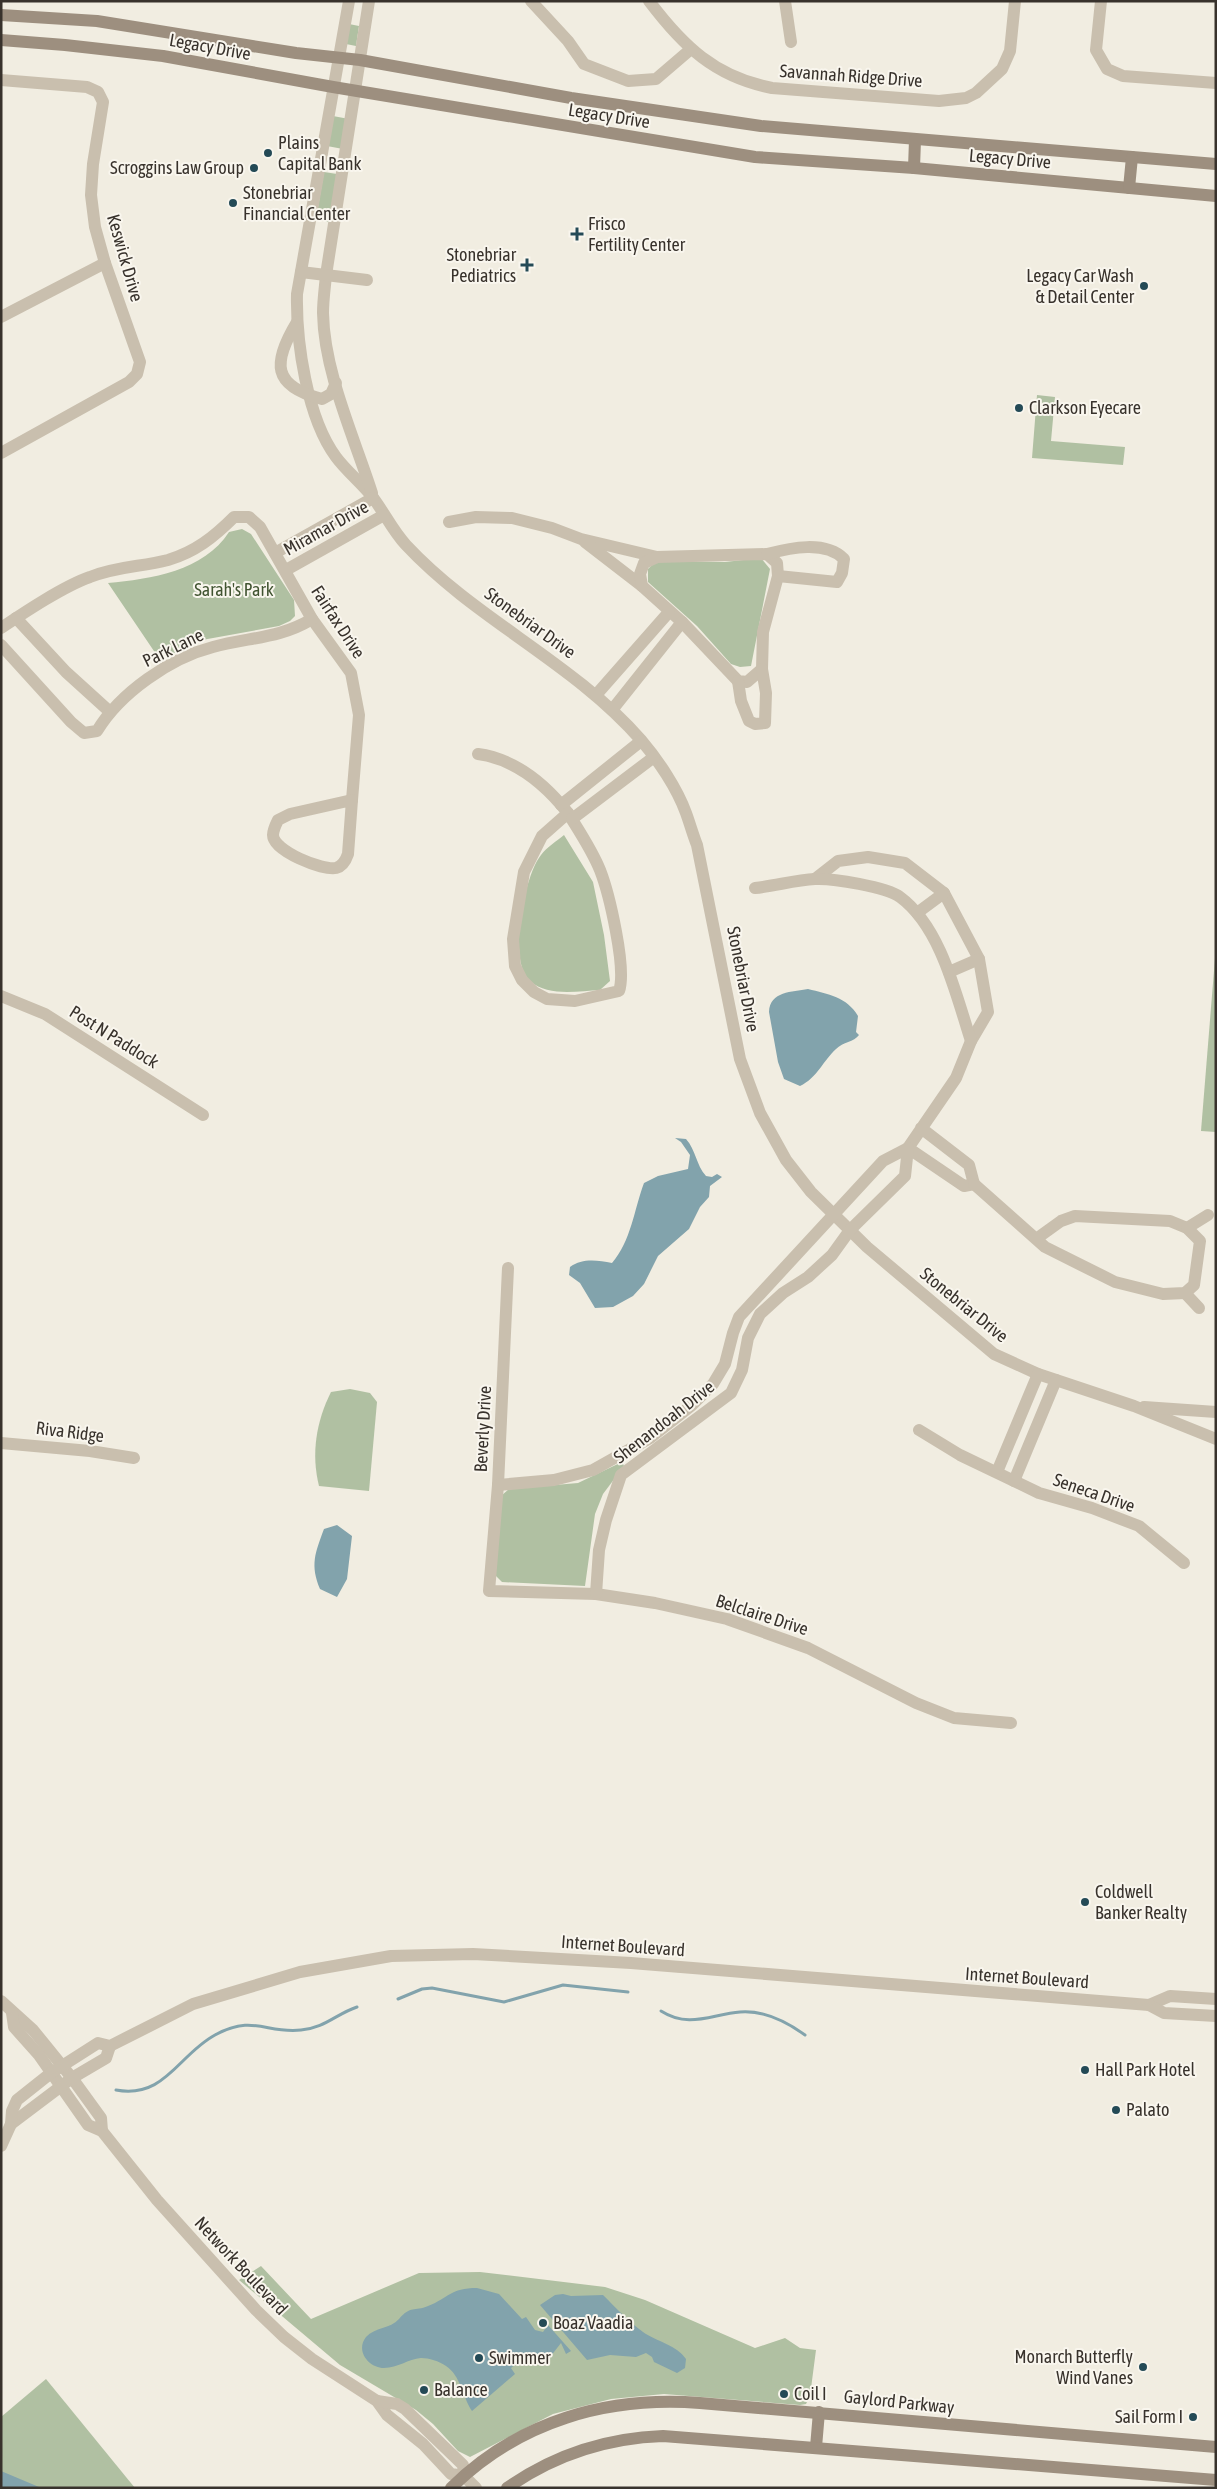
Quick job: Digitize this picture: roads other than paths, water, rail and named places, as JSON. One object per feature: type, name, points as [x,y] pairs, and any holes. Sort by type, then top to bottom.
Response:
[{"type":"main road","name":"Legacy Drive","points":[[1,15],[97,21],[296,53],[360,60],[713,120],[915,140],[1216,164]]},
{"type":"main road","name":"Legacy Drive","points":[[1,40],[163,56],[356,91],[755,157],[914,168],[1216,196]]},
{"type":"main road","points":[[914,168],[915,140]]},
{"type":"main road","points":[[1129,188],[1132,157]]},
{"type":"main road","name":"Gaylord Parkway","points":[[451,2488],[484,2459],[526,2434],[566,2417],[607,2406],[640,2402],[680,2401],[819,2412],[1034,2433],[1216,2447]]},
{"type":"main road","points":[[816,2447],[819,2412]]},
{"type":"main road","points":[[507,2488],[534,2470],[585,2448],[625,2439],[683,2436],[1216,2480]]},
{"type":"street","name":"Stonebriar Drive","points":[[349,1],[300,272],[297,322],[311,396],[320,428],[330,447],[373,498],[407,546],[457,591],[596,695],[641,740],[654,757],[686,812],[697,845],[740,1059],[760,1114],[786,1160],[811,1192],[850,1230],[994,1354],[1038,1374],[1134,1406],[1216,1439]]},
{"type":"street","name":"Stonebriar Drive","points":[[369,1],[326,275],[324,313],[327,344],[336,383],[373,498]]},
{"type":"street","points":[[532,1],[568,41],[584,64],[628,81],[656,79],[691,49]]},
{"type":"street","name":"Savannah Ridge Drive","points":[[649,1],[691,49],[723,72],[760,85],[828,92],[953,100],[966,98],[976,93],[1002,69],[1010,51],[1015,1]]},
{"type":"street","points":[[785,1],[791,42]]},
{"type":"street","points":[[1101,1],[1096,50],[1106,69],[1123,76],[1216,83]]},
{"type":"street","name":"Keswick Drive","points":[[1,80],[87,87],[98,92],[103,102],[93,164],[91,195],[95,227],[105,263],[140,362],[137,374],[129,382],[1,453]]},
{"type":"street","points":[[1,317],[105,263]]},
{"type":"street","points":[[300,272],[366,280]]},
{"type":"street","name":"Stonebriar Drive","points":[[297,322],[283,344],[280,368],[287,384],[311,396]]},
{"type":"street","points":[[311,396],[322,399],[330,394],[336,383]]},
{"type":"street","name":"Miramar Drive","points":[[275,552],[373,498]]},
{"type":"street","name":"Miramar Drive","points":[[286,570],[384,515]]},
{"type":"street","name":"Fairfax Drive","points":[[16,618],[88,578],[117,567],[152,563],[191,551],[217,534],[238,516],[249,517],[260,527],[312,618],[345,662],[351,673],[359,715],[348,854],[346,862],[338,867],[320,866],[284,852],[275,841],[273,835],[278,820],[290,814],[352,800]]},
{"type":"street","points":[[449,522],[476,517],[512,518],[552,528],[581,539],[657,557],[768,554],[796,547],[838,552],[844,559],[842,573],[837,582],[778,576]]},
{"type":"street","points":[[581,539],[642,586],[682,622],[738,681],[741,700],[749,721],[755,724],[765,723],[766,693],[762,669],[763,632],[778,576],[776,563],[768,554]]},
{"type":"street","points":[[642,586],[640,574],[644,563],[657,557]]},
{"type":"street","points":[[596,695],[669,612]]},
{"type":"street","points":[[1,628],[16,618],[66,672],[109,711]]},
{"type":"street","name":"Park Lane","points":[[1,645],[70,722],[84,733],[97,731],[109,711],[155,674],[204,650],[279,635],[312,618]]},
{"type":"street","points":[[612,710],[682,622]]},
{"type":"street","points":[[738,681],[747,682],[762,669]]},
{"type":"street","points":[[478,754],[503,760],[522,769],[567,812],[592,854],[602,876],[614,926],[622,982],[619,991],[613,994],[575,1001],[547,1000],[534,992],[522,980],[515,966],[513,939],[520,890],[528,863],[542,836],[567,812],[641,740]]},
{"type":"street","points":[[567,812],[654,757]]},
{"type":"street","points":[[815,879],[838,861],[868,857],[905,863],[944,893],[979,959],[988,1012],[971,1041],[956,1078],[908,1148],[964,1186],[974,1184]]},
{"type":"street","points":[[755,888],[815,879],[862,884],[899,895],[923,919],[948,972],[971,1041]]},
{"type":"street","points":[[917,913],[944,893]]},
{"type":"street","points":[[948,972],[979,959]]},
{"type":"street","name":"Post N Paddock","points":[[1,996],[45,1014],[204,1115]]},
{"type":"street","points":[[921,1128],[969,1165],[974,1184],[1045,1247],[1115,1282],[1163,1294],[1186,1293],[1194,1285],[1200,1242],[1187,1228],[1170,1221],[1076,1216],[1061,1221],[1036,1239]]},
{"type":"street","name":"Shenandoah Drive","points":[[498,1485],[554,1480],[592,1470],[650,1438],[692,1405],[713,1384],[725,1364],[739,1317],[884,1161],[908,1148]]},
{"type":"street","name":"Shenandoah Drive","points":[[596,1594],[604,1528],[611,1500],[621,1475],[731,1393],[742,1370],[748,1338],[760,1314],[783,1293],[808,1277],[832,1255],[850,1230],[905,1176],[908,1148]]},
{"type":"street","points":[[1187,1228],[1208,1215]]},
{"type":"street","name":"Beverly Drive","points":[[489,1592],[498,1485],[508,1268]]},
{"type":"street","points":[[1186,1293],[1199,1308]]},
{"type":"street","points":[[997,1472],[1038,1374]]},
{"type":"street","points":[[1014,1481],[1056,1380]]},
{"type":"street","name":"Stonebriar Drive","points":[[1134,1406],[1216,1412]]},
{"type":"street","name":"Seneca Drive","points":[[919,1430],[960,1455],[1039,1493],[1092,1508],[1139,1526],[1184,1562]]},
{"type":"street","name":"Riva Ridge","points":[[1,1443],[81,1450],[134,1458]]},
{"type":"street","name":"Belclaire Drive","points":[[489,1592],[596,1594],[655,1603],[727,1619],[808,1648],[916,1703],[954,1718],[1011,1723]]},
{"type":"street","name":"Internet Boulevard","points":[[1,2146],[11,2124],[12,2111],[17,2100],[57,2070],[98,2043],[110,2046],[193,2004],[300,1972],[391,1956],[473,1954],[631,1963],[1149,2005],[1164,2013],[1216,2016]]},
{"type":"street","name":"Internet Boulevard","points":[[1149,2005],[1170,1996],[1216,1999]]},
{"type":"street","name":"Network Boulevard","points":[[1,2001],[12,2013],[14,2027],[57,2070],[72,2078],[101,2118],[102,2131]]},
{"type":"street","name":"Internet Boulevard","points":[[11,2124],[72,2078],[106,2058],[110,2046]]},
{"type":"street","name":"Network Boulevard","points":[[57,2070],[62,2086],[88,2125],[102,2131],[190,2238],[284,2337],[336,2376],[377,2401],[398,2404],[415,2417],[463,2465],[464,2476],[476,2488]]},
{"type":"water","points":[[808,989],[836,997],[848,1004],[858,1016],[856,1032],[859,1035],[836,1049],[811,1079],[800,1086],[784,1079],[778,1062],[769,1012],[770,1005],[778,996]]},
{"type":"water","points":[[675,1138],[686,1139],[706,1176],[712,1177],[717,1174],[722,1177],[710,1186],[709,1197],[700,1207],[689,1229],[658,1256],[644,1284],[633,1296],[613,1307],[595,1308],[580,1283],[569,1275],[570,1267],[585,1261],[612,1263],[628,1235],[644,1183],[658,1176],[688,1169],[690,1155],[681,1142]]},
{"type":"water","points":[[337,1525],[352,1536],[347,1579],[337,1597],[320,1589],[314,1566],[316,1552],[324,1529]]},
{"type":"water","points":[[477,2288],[499,2294],[522,2319],[526,2317],[535,2330],[543,2332],[548,2325],[571,2351],[566,2354],[561,2343],[547,2361],[534,2357],[527,2362],[523,2358],[511,2368],[515,2374],[472,2411],[455,2375],[440,2363],[431,2359],[421,2358],[394,2367],[384,2368],[373,2365],[365,2358],[362,2348],[363,2342],[374,2331],[391,2325],[410,2310],[423,2308],[461,2290]]},
{"type":"water","points":[[555,2295],[571,2296],[603,2295],[643,2332],[682,2354],[686,2359],[685,2368],[677,2373],[654,2362],[652,2357],[646,2353],[636,2357],[610,2355],[587,2360],[540,2305]]},
{"type":"water","points":[[1,2471],[39,2487],[54,2488],[1,2488]]},
{"type":"waterway","points":[[398,1999],[422,1989],[432,1988],[504,2002],[563,1985],[628,1992]]},
{"type":"waterway","points":[[116,2090],[133,2091],[147,2088],[159,2082],[202,2043],[228,2029],[250,2025],[289,2031],[309,2029],[324,2024],[357,2007]]},
{"type":"waterway","points":[[661,2011],[671,2016],[691,2020],[730,2013],[758,2013],[783,2021],[805,2035]]},
{"type":"place","name":"Plains Capital Bank","points":[[268,153]]},
{"type":"place","name":"Scroggins Law Group","points":[[254,168]]},
{"type":"place","name":"Stonebriar Financial Center","points":[[233,203]]},
{"type":"place","name":"Frisco Fertility Center","points":[[577,234]]},
{"type":"place","name":"Stonebriar Pediatrics","points":[[527,265]]},
{"type":"place","name":"Legacy Car Wash & Detail Center","points":[[1144,286]]},
{"type":"place","name":"Clarkson Eyecare","points":[[1019,408]]},
{"type":"place","name":"Coldwell Banker Realty","points":[[1085,1902]]},
{"type":"place","name":"Hall Park Hotel","points":[[1085,2070]]},
{"type":"place","name":"Palato","points":[[1116,2110]]},
{"type":"place","name":"Boaz Vaadia","points":[[543,2323]]},
{"type":"place","name":"Swimmer","points":[[479,2358]]},
{"type":"place","name":"Monarch Butterfly Wind Vanes","points":[[1143,2367]]},
{"type":"place","name":"Balance","points":[[424,2390]]},
{"type":"place","name":"Coil I","points":[[784,2394]]},
{"type":"place","name":"Sail Form I","points":[[1193,2417]]},
{"type":"park label","name":"Sarah's Park","points":[[234,590]]}]
